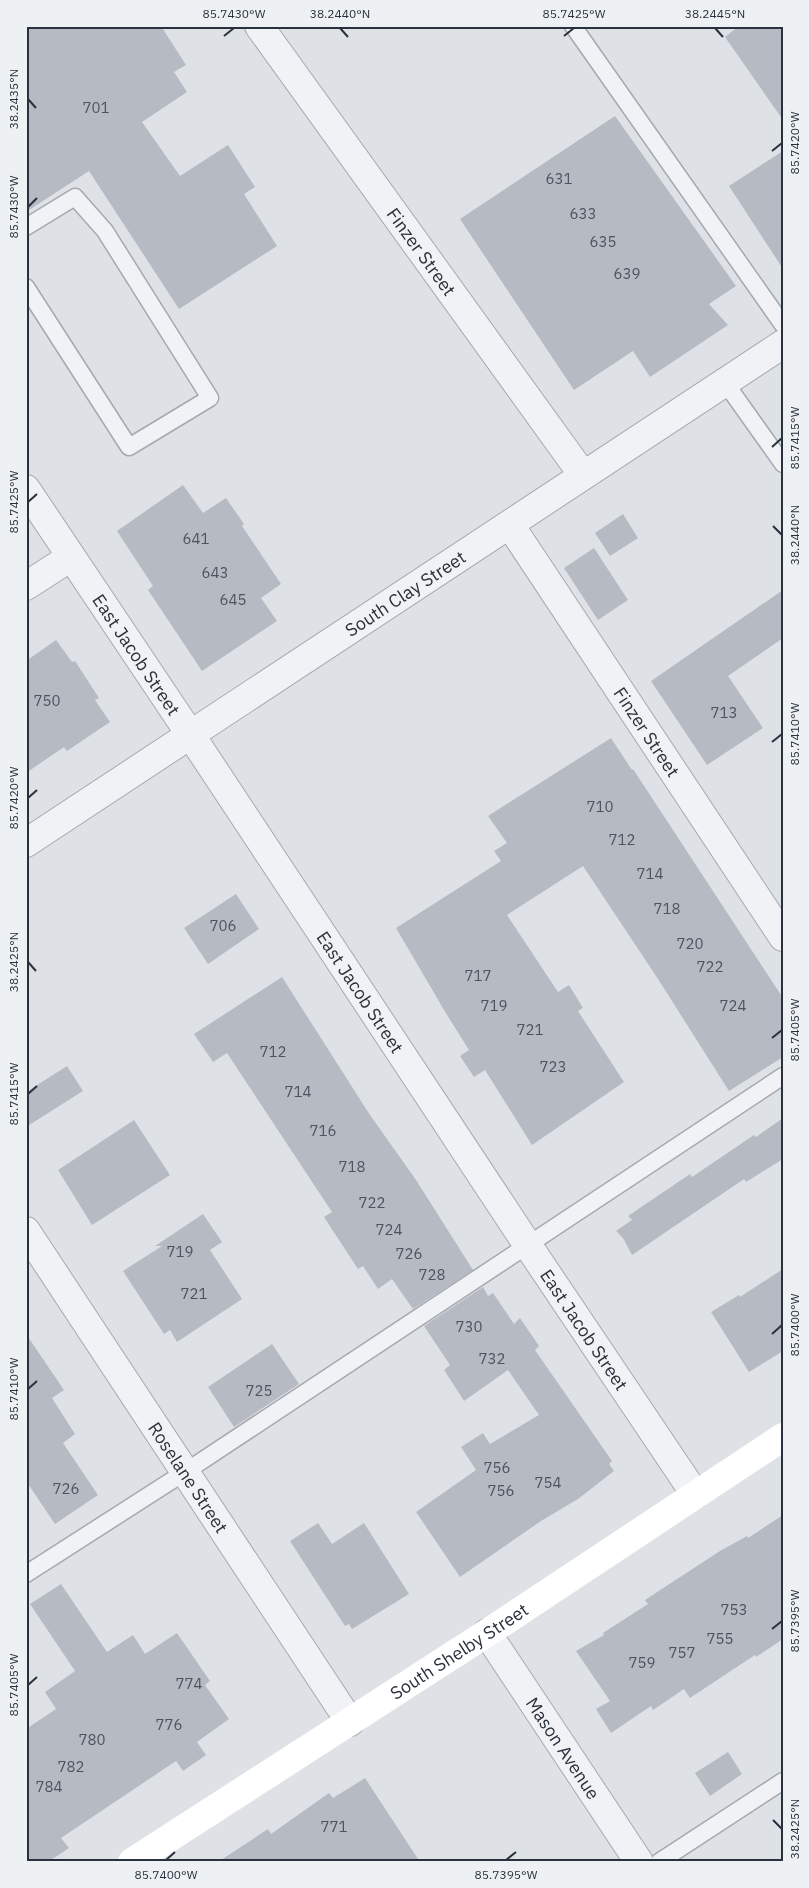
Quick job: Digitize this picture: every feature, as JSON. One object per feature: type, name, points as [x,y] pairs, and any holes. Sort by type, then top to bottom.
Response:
[{"type":"main road","name":"South Shelby Street","points":[[132,1862],[487,1633],[783,1437]]},
{"type":"street","name":"Finzer Street","points":[[259,26],[583,475]]},
{"type":"street","name":"South Clay Street","points":[[26,843],[783,344]]},
{"type":"street","name":"East Jacob Street","points":[[26,489],[695,1494]]},
{"type":"street","name":"Finzer Street","points":[[510,525],[783,937]]},
{"type":"street","points":[[26,586],[71,556]]},
{"type":"street","name":"Roselane Street","points":[[26,1231],[350,1722]]},
{"type":"street","name":"Mason Avenue","points":[[487,1633],[639,1862]]},
{"type":"lane","points":[[573,26],[783,324]]},
{"type":"lane","points":[[26,227],[75,197],[105,231],[210,398],[129,447],[26,288]]},
{"type":"lane","points":[[724,382],[783,464]]},
{"type":"lane","points":[[26,1574],[185,1472],[783,1076]]},
{"type":"lane","points":[[659,1862],[783,1781]]},
{"type":"building","points":[[26,26],[161,26],[186,65],[174,72],[187,92],[142,122],[180,176],[228,145],[255,187],[244,194],[277,246],[179,309],[89,171],[26,212]]},
{"type":"building","points":[[739,26],[783,26],[783,120],[725,37]]},
{"type":"building","points":[[615,116],[736,286],[709,304],[728,325],[650,377],[633,351],[574,390],[460,219]]},
{"type":"building","points":[[783,151],[783,269],[729,186]]},
{"type":"building","points":[[183,485],[203,513],[226,498],[244,524],[242,526],[281,584],[261,598],[277,621],[202,671],[148,590],[153,586],[117,531]]},
{"type":"building","points":[[623,514],[638,538],[610,556],[595,533]]},
{"type":"building","points":[[594,548],[628,600],[598,620],[564,568]]},
{"type":"building","points":[[783,590],[783,638],[728,676],[763,728],[707,765],[651,681]]},
{"type":"building","points":[[56,640],[72,662],[75,661],[99,698],[95,700],[110,722],[67,751],[64,747],[26,773],[26,661]]},
{"type":"building","points":[[611,738],[783,998],[783,1057],[729,1091],[583,866],[507,915],[558,992],[569,985],[583,1008],[578,1011],[624,1082],[532,1145],[485,1070],[474,1077],[460,1056],[469,1050],[396,928],[501,861],[494,851],[507,843],[488,816]]},
{"type":"building","points":[[236,894],[259,929],[208,964],[184,928]]},
{"type":"building","points":[[282,977],[370,1115],[416,1180],[473,1270],[413,1309],[392,1279],[378,1289],[363,1266],[358,1269],[324,1217],[332,1212],[227,1053],[213,1062],[194,1034]]},
{"type":"building","points":[[67,1066],[83,1091],[26,1127],[26,1092]]},
{"type":"building","points":[[783,1118],[783,1159],[746,1182],[744,1179],[632,1255],[623,1238],[616,1231],[632,1220],[628,1216],[690,1174],[692,1177],[754,1135],[756,1137]]},
{"type":"building","points":[[134,1120],[170,1175],[92,1225],[58,1170]]},
{"type":"building","points":[[203,1214],[222,1242],[210,1250],[242,1299],[177,1342],[170,1330],[164,1334],[123,1271],[162,1246],[155,1246]]},
{"type":"building","points":[[783,1269],[783,1351],[749,1372],[711,1312],[739,1295],[740,1297]]},
{"type":"building","points":[[483,1287],[488,1296],[493,1293],[514,1324],[520,1318],[539,1346],[535,1350],[612,1461],[609,1464],[614,1471],[578,1499],[541,1521],[460,1577],[416,1512],[476,1470],[461,1447],[483,1433],[490,1444],[539,1415],[508,1370],[464,1401],[444,1370],[450,1365],[424,1326]]},
{"type":"building","points":[[26,1334],[64,1390],[52,1398],[75,1434],[63,1443],[98,1495],[55,1524],[26,1481]]},
{"type":"building","points":[[272,1344],[299,1384],[234,1427],[208,1387]]},
{"type":"building","points":[[783,1515],[783,1639],[690,1698],[684,1689],[653,1710],[651,1706],[611,1733],[596,1709],[610,1701],[576,1651],[604,1635],[603,1633],[648,1604],[645,1600],[720,1551],[747,1536],[748,1538]]},
{"type":"building","points":[[318,1523],[332,1544],[364,1523],[409,1594],[352,1629],[349,1624],[345,1626],[290,1541]]},
{"type":"building","points":[[61,1584],[107,1652],[133,1635],[145,1654],[177,1633],[210,1681],[205,1685],[229,1719],[197,1742],[206,1755],[183,1771],[176,1761],[61,1838],[69,1848],[48,1862],[26,1862],[26,1729],[56,1709],[45,1692],[75,1671],[30,1604]]},
{"type":"building","points":[[728,1752],[742,1774],[710,1796],[695,1773]]},
{"type":"building","points":[[365,1778],[420,1862],[218,1862],[268,1829],[271,1834],[329,1793],[333,1798]]}]
